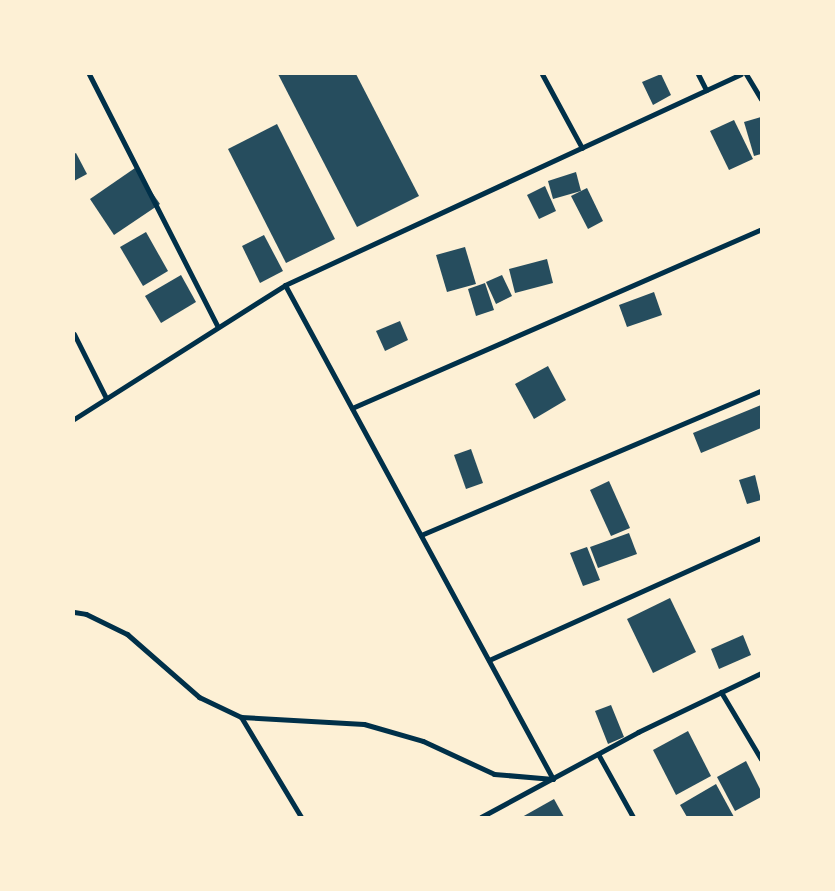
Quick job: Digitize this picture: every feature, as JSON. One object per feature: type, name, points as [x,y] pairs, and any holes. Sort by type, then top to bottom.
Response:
[{"type":"street","points":[[89,74],[218,327]]},
{"type":"street","points":[[542,74],[582,148]]},
{"type":"street","points":[[698,74],[706,90]]},
{"type":"street","points":[[74,419],[285,285],[741,74]]},
{"type":"street","points":[[746,74],[761,99]]},
{"type":"street","points":[[352,408],[761,230]]},
{"type":"street","points":[[285,285],[553,778]]},
{"type":"street","points":[[74,334],[106,398]]},
{"type":"street","points":[[421,535],[761,391]]},
{"type":"street","points":[[489,660],[761,538]]},
{"type":"street","points":[[74,612],[86,614],[127,634],[199,697],[241,717],[364,724],[423,741],[494,774],[553,778]]},
{"type":"street","points":[[481,817],[598,754],[761,673]]},
{"type":"street","points":[[721,692],[761,759]]},
{"type":"street","points":[[241,717],[301,817]]},
{"type":"street","points":[[598,754],[633,817]]},
{"type":"building","points":[[278,74],[356,74],[419,196],[357,227]]},
{"type":"building","points":[[661,74],[671,95],[653,105],[642,82]]},
{"type":"building","points":[[761,117],[761,154],[754,156],[744,122]]},
{"type":"building","points":[[734,120],[753,159],[729,170],[710,131]]},
{"type":"building","points":[[277,124],[335,239],[286,263],[228,149]]},
{"type":"building","points":[[76,153],[87,174],[74,181],[74,154]]},
{"type":"building","points":[[135,168],[160,204],[114,235],[90,199]]},
{"type":"building","points":[[576,172],[581,191],[553,199],[548,181]]},
{"type":"building","points":[[545,186],[556,211],[539,219],[527,195]]},
{"type":"building","points":[[587,188],[603,221],[588,229],[571,196]]},
{"type":"building","points":[[146,232],[168,271],[143,286],[120,247]]},
{"type":"building","points":[[264,235],[283,271],[260,283],[242,246]]},
{"type":"building","points":[[465,247],[476,284],[447,292],[436,255]]},
{"type":"building","points":[[547,259],[553,283],[515,293],[509,269]]},
{"type":"building","points":[[181,275],[196,302],[161,323],[145,296]]},
{"type":"building","points":[[502,275],[512,296],[496,304],[486,282]]},
{"type":"building","points":[[485,283],[494,310],[476,316],[468,289]]},
{"type":"building","points":[[654,292],[662,315],[627,327],[619,305]]},
{"type":"building","points":[[400,321],[408,340],[385,351],[376,331]]},
{"type":"building","points":[[548,366],[566,400],[534,419],[515,384]]},
{"type":"building","points":[[761,405],[761,428],[701,453],[693,433]]},
{"type":"building","points":[[471,449],[483,483],[466,489],[454,455]]},
{"type":"building","points":[[755,475],[761,500],[747,504],[739,480]]},
{"type":"building","points":[[609,481],[630,528],[611,536],[590,490]]},
{"type":"building","points":[[629,533],[637,554],[598,568],[590,547]]},
{"type":"building","points":[[587,547],[600,580],[583,586],[570,553]]},
{"type":"building","points":[[670,598],[696,652],[653,673],[627,619]]},
{"type":"building","points":[[743,635],[751,655],[719,669],[711,649]]},
{"type":"building","points":[[611,705],[624,737],[608,744],[595,711]]},
{"type":"building","points":[[688,731],[711,776],[676,795],[653,750]]},
{"type":"building","points":[[746,761],[761,791],[761,797],[735,811],[717,777]]},
{"type":"building","points":[[716,784],[734,817],[687,817],[680,805]]},
{"type":"building","points":[[554,799],[564,817],[522,817]]}]
